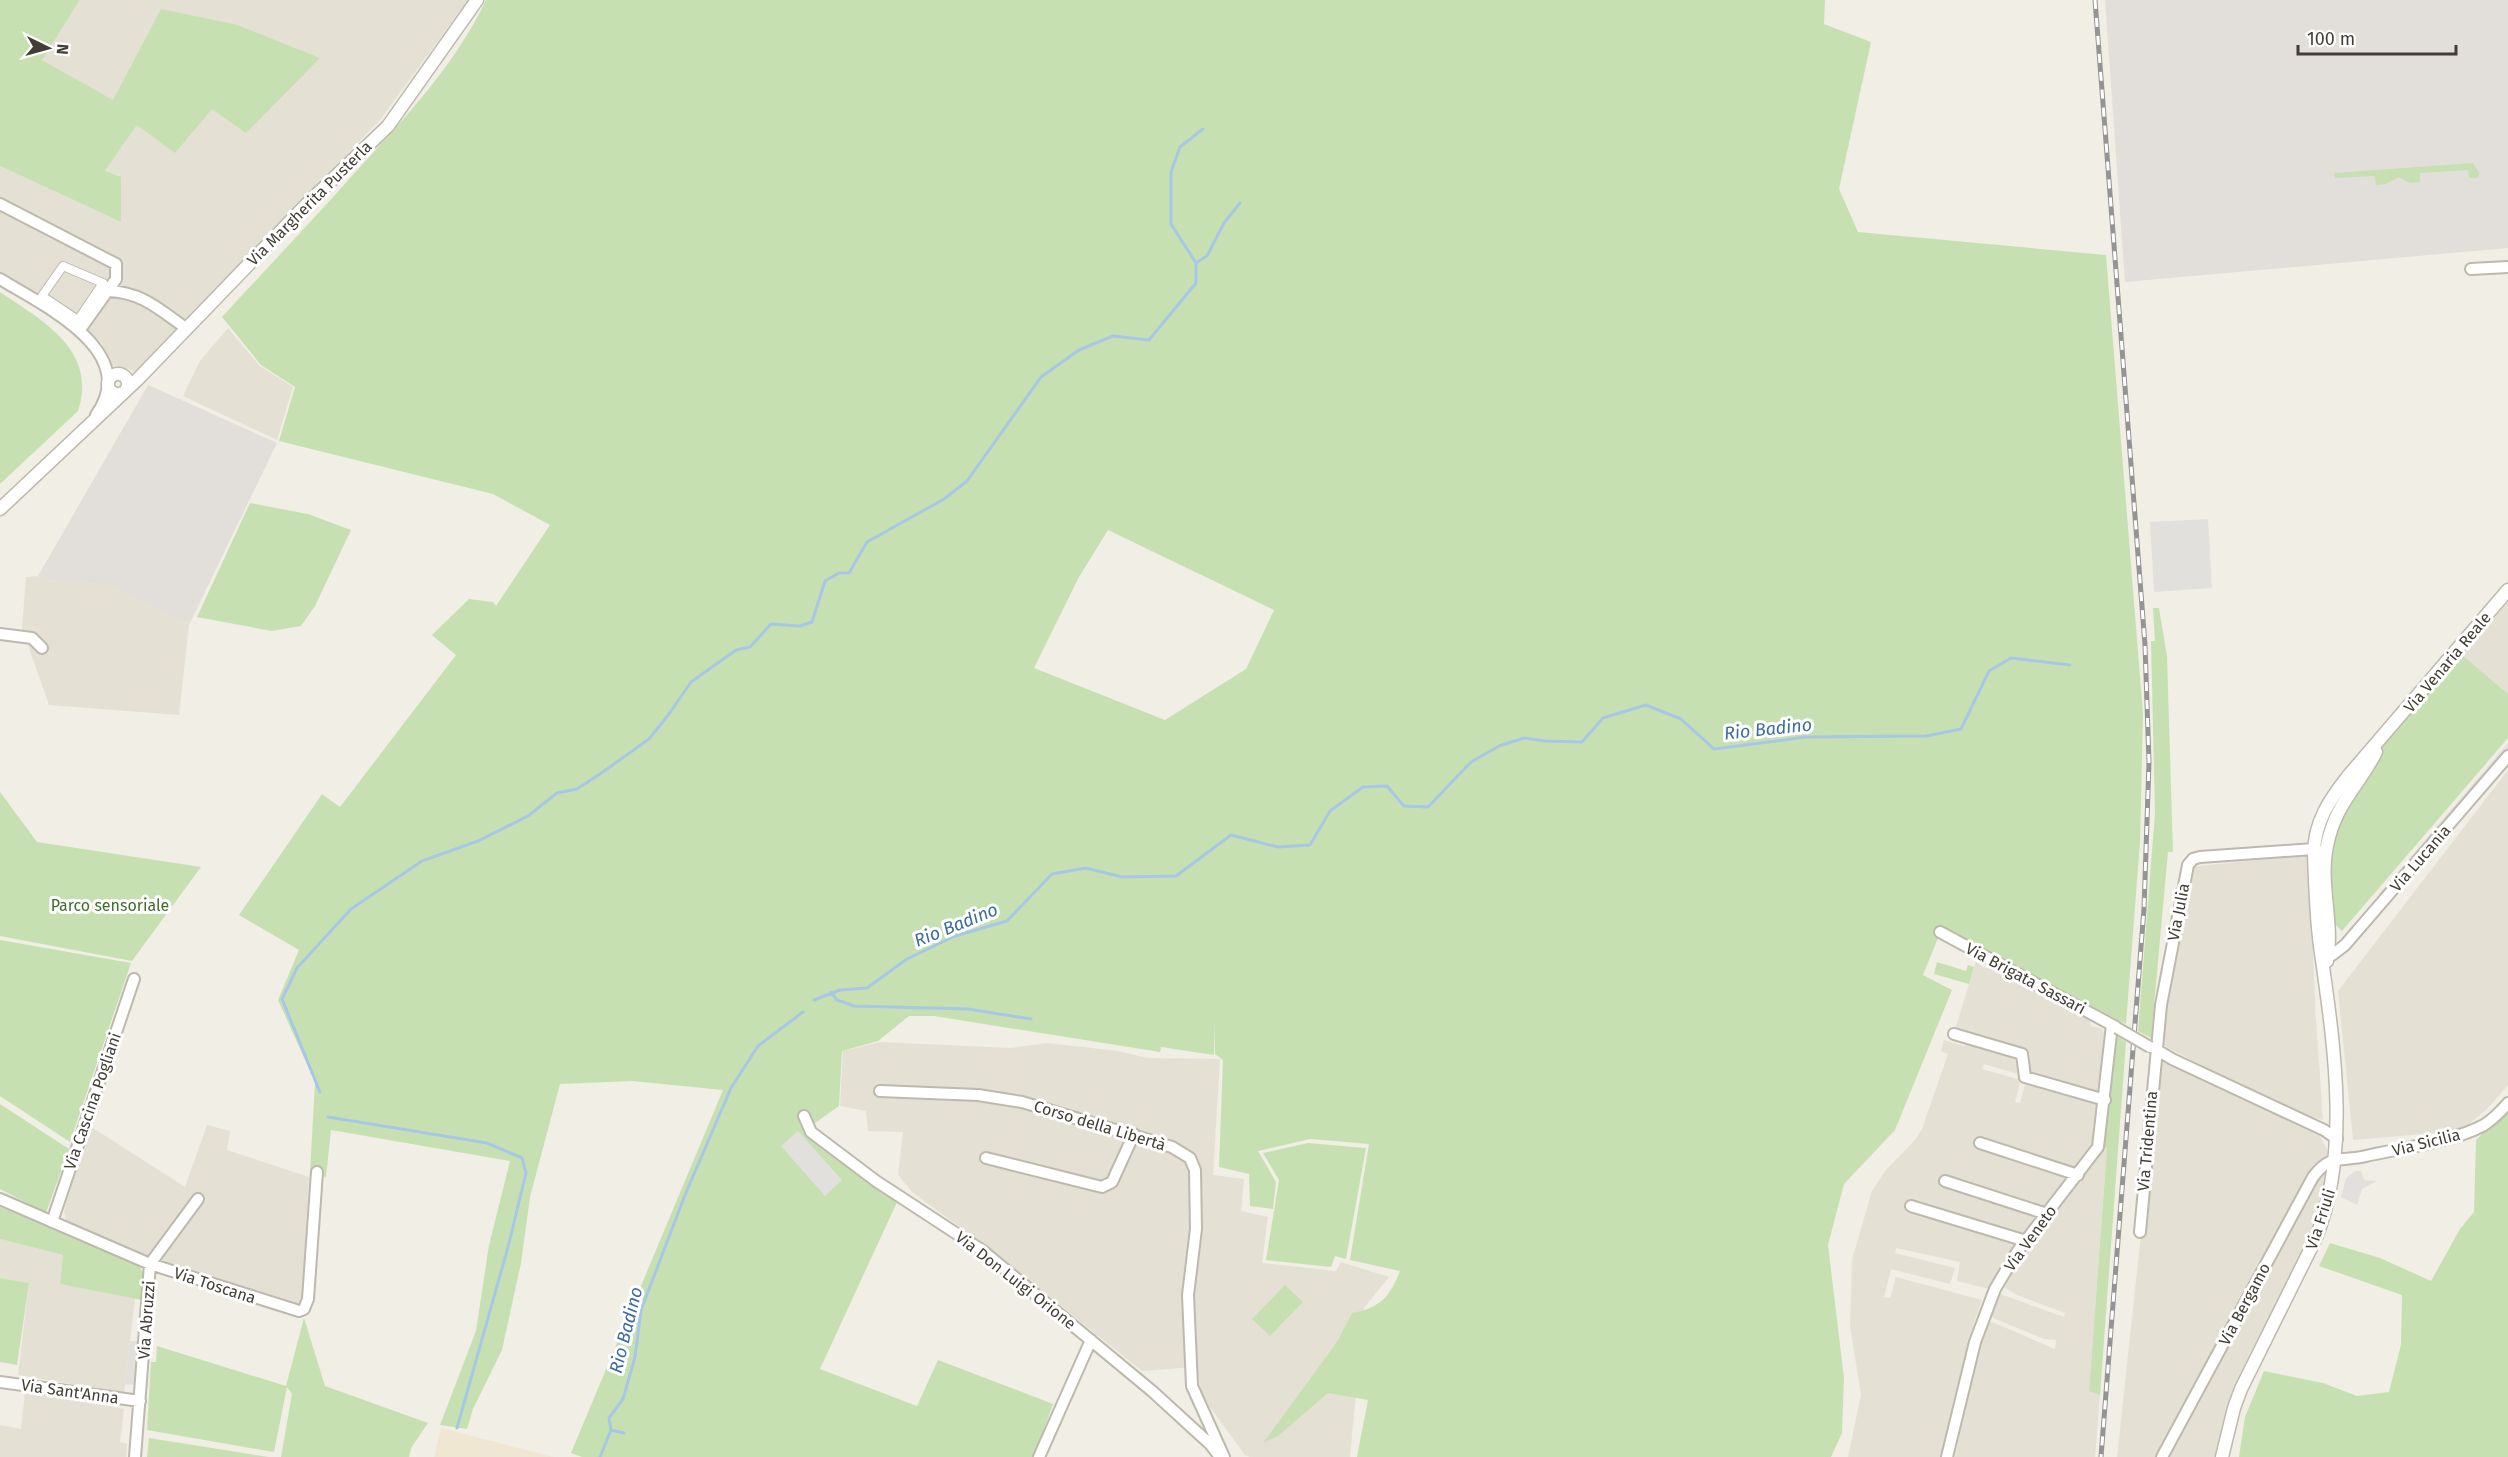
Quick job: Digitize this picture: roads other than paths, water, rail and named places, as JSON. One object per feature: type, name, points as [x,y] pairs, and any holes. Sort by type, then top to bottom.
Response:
[{"type":"street","name":"Via Margherita Pusterla","points":[[0,509],[91,420],[125,391],[307,204],[388,126],[477,0]]},
{"type":"street","points":[[0,204],[116,264],[116,279],[106,287],[78,320],[42,297],[63,266],[106,287],[140,297],[187,328]]},
{"type":"street","points":[[2471,269],[2508,267]]},
{"type":"street","points":[[0,279],[79,331],[102,357],[107,371],[108,384],[104,402],[91,420]]},
{"type":"street","points":[[79,331],[106,287]]},
{"type":"street","points":[[108,384],[114,393],[125,391]]},
{"type":"street","name":"Via Venaria Reale","points":[[2315,834],[2320,819],[2335,792],[2508,590]]},
{"type":"street","points":[[0,634],[32,638],[42,648]]},
{"type":"street","name":"Via Venaria Reale","points":[[2329,836],[2345,797],[2386,734]]},
{"type":"street","name":"Via Lucania","points":[[2328,955],[2338,952],[2508,756]]},
{"type":"street","name":"Via Friuli","points":[[2224,1457],[2234,1408],[2241,1389],[2322,1223],[2336,1158],[2337,1138],[2325,977],[2317,904],[2315,834]]},
{"type":"street","name":"Via Friuli","points":[[2325,977],[2328,955],[2324,870],[2329,836]]},
{"type":"street","points":[[2314,849],[2319,852],[2321,883],[2326,892]]},
{"type":"street","name":"Via Julia","points":[[2154,1049],[2186,870],[2191,861],[2200,857],[2314,849]]},
{"type":"street","points":[[2317,904],[2322,915],[2325,952],[2328,955]]},
{"type":"street","name":"Via Brigata Sassari","points":[[1940,932],[2115,1026]]},
{"type":"street","name":"Via Cascina Pogliani","points":[[52,1222],[134,979]]},
{"type":"street","points":[[2115,1026],[2154,1049],[2337,1138]]},
{"type":"street","name":"Via Veneto","points":[[1947,1457],[1982,1324],[2000,1280],[2026,1241],[2098,1147],[2115,1026]]},
{"type":"street","points":[[1954,1034],[2022,1054],[2025,1077],[2105,1100]]},
{"type":"street","name":"Via Tridentina","points":[[2140,1232],[2154,1049]]},
{"type":"street","name":"Corso della Libertà","points":[[880,1091],[968,1094],[1022,1102],[1134,1134],[1172,1147],[1190,1158],[1196,1170],[1196,1230],[1188,1294],[1192,1386],[1195,1398],[1222,1457]]},
{"type":"street","name":"Via Sicilia","points":[[2336,1158],[2361,1157],[2469,1131],[2487,1123],[2508,1103]]},
{"type":"street","name":"Via Don Luigi Orione","points":[[804,1116],[811,1132],[876,1181],[983,1251],[1168,1405],[1222,1457]]},
{"type":"street","points":[[986,1158],[1102,1187],[1113,1182],[1134,1134]]},
{"type":"street","points":[[1980,1143],[2078,1175]]},
{"type":"street","name":"Via Bergamo","points":[[2162,1457],[2313,1177],[2322,1165],[2336,1158]]},
{"type":"street","name":"Via Toscana","points":[[0,1199],[150,1264],[299,1311],[304,1309],[308,1299],[317,1172]]},
{"type":"street","points":[[1945,1181],[2048,1214]]},
{"type":"street","name":"Via Abruzzi","points":[[135,1457],[150,1264],[198,1199]]},
{"type":"street","points":[[1911,1206],[2026,1241]]},
{"type":"street","points":[[1039,1457],[1091,1340]]},
{"type":"street","name":"Via Sant'Anna","points":[[0,1382],[140,1401]]},
{"type":"waterway","points":[[320,1092],[282,999],[297,968],[351,909],[422,861],[478,841],[528,816],[557,793],[577,789],[600,774],[649,739],[691,682],[736,650],[750,647],[771,624],[800,626],[812,622],[825,581],[839,573],[849,573],[867,542],[944,499],[967,481],[1041,377],[1079,350],[1113,336],[1149,340],[1196,283],[1196,263],[1171,224],[1171,172],[1180,147],[1203,129]]},
{"type":"waterway","points":[[1196,263],[1207,256],[1224,223],[1240,203]]},
{"type":"waterway","name":"Rio Badino","points":[[814,1000],[840,990],[867,988],[907,959],[955,936],[1007,921],[1052,874],[1086,868],[1122,877],[1176,876],[1231,835],[1278,847],[1310,845],[1330,811],[1363,787],[1387,786],[1404,806],[1428,807],[1471,762],[1499,746],[1524,738],[1582,742],[1603,718],[1646,705],[1681,719],[1714,749],[1806,737],[1926,736],[1961,729],[1989,671],[2011,658],[2070,665]]},
{"type":"waterway","points":[[831,992],[837,1000],[854,1006],[968,1009],[1031,1019]]},
{"type":"waterway","name":"Rio Badino","points":[[624,1433],[611,1430],[609,1418],[623,1399],[635,1357],[641,1310],[685,1195],[731,1088],[758,1046],[803,1012]]},
{"type":"waterway","points":[[328,1117],[487,1143],[522,1158],[526,1173],[508,1247],[457,1428]]},
{"type":"waterway","points":[[600,1457],[611,1430]]},
{"type":"railway","points":[[2095,0],[2145,645],[2149,762],[2144,909],[2101,1457]]},
{"type":"park label","name":"Parco sensoriale","points":[[110,905]]}]
